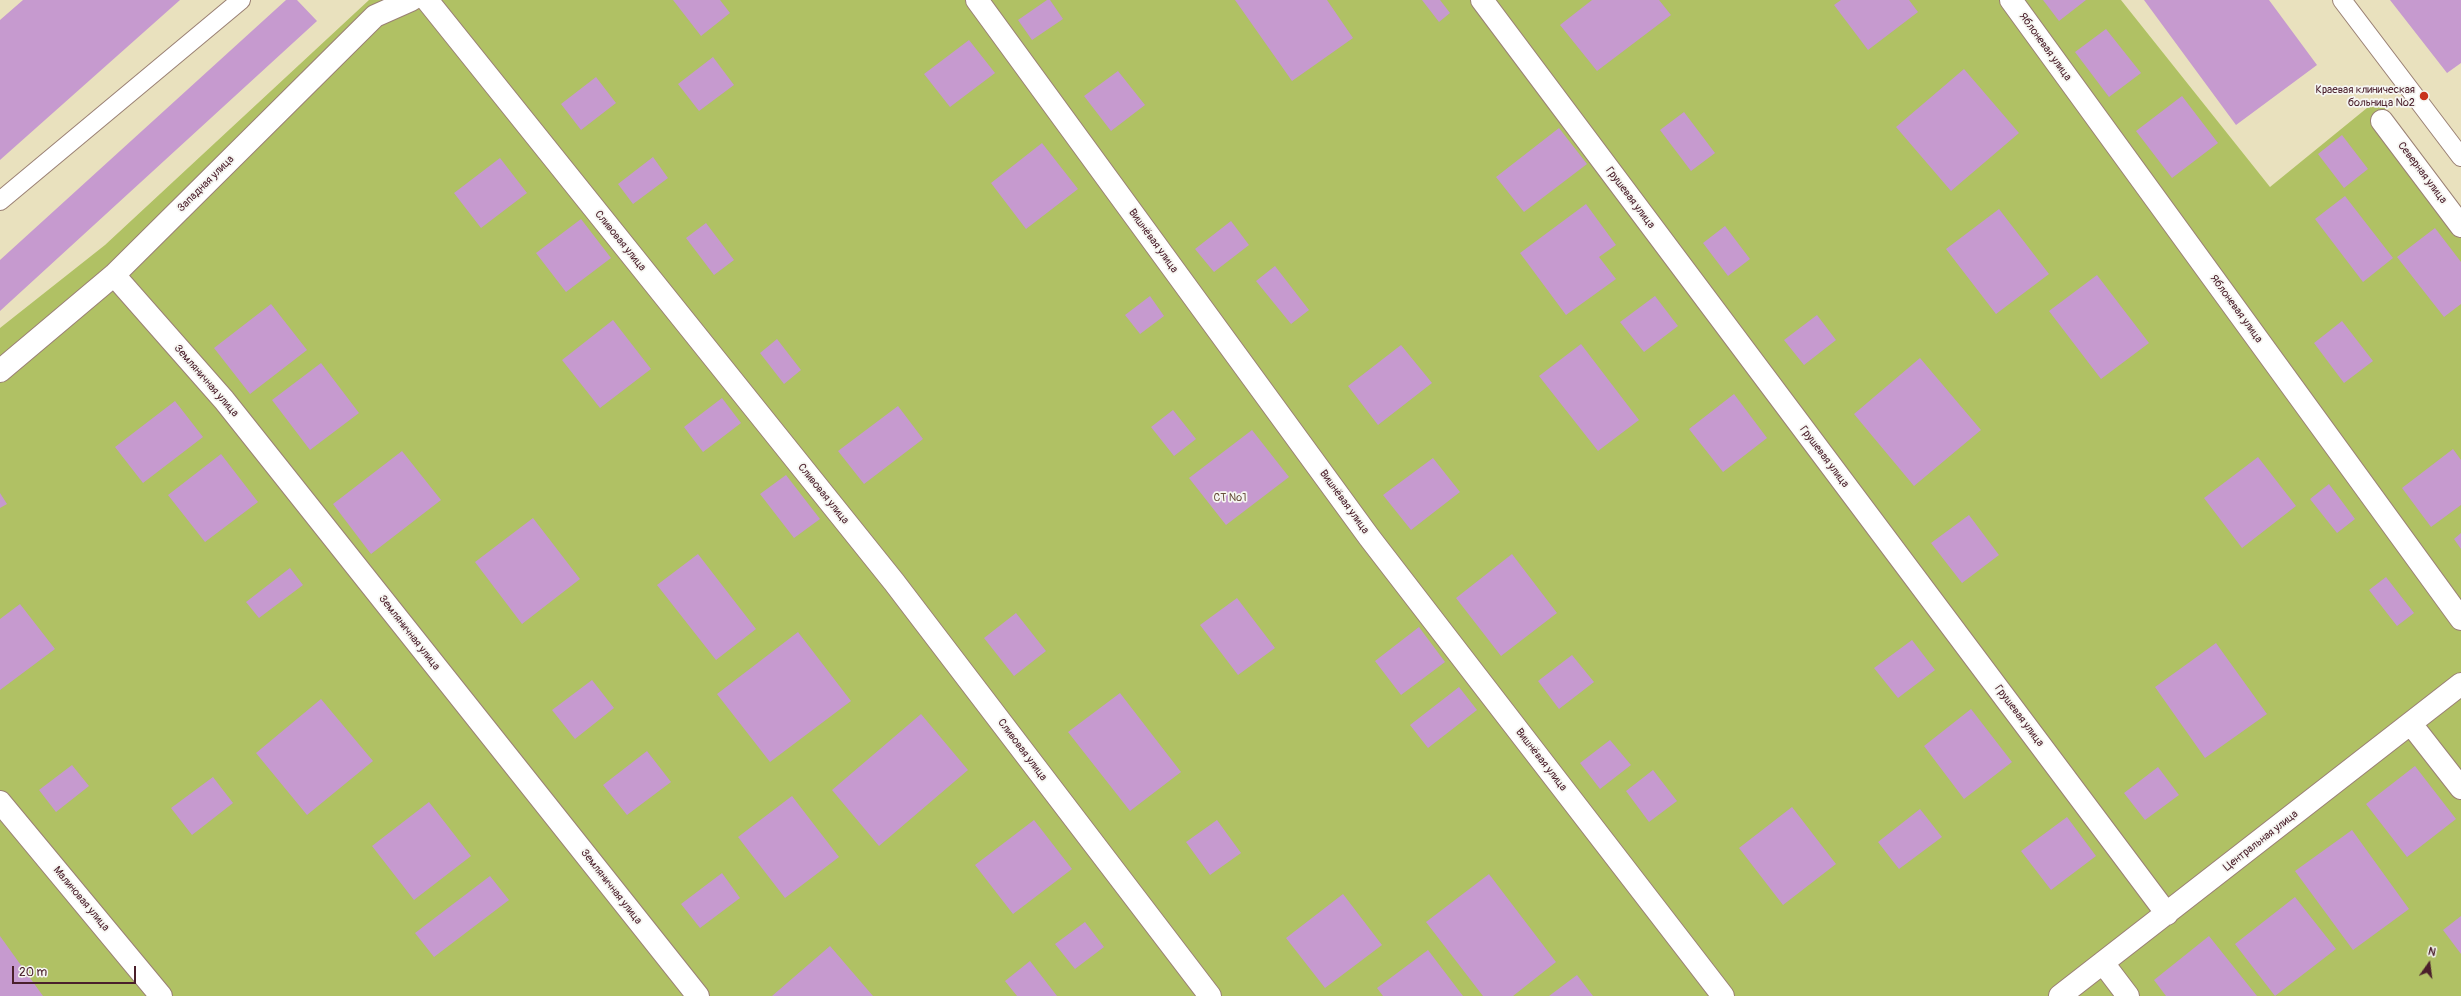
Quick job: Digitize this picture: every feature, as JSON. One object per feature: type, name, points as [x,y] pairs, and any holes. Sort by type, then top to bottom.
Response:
[{"type":"street","name":"Западная улица","points":[[0,371],[114,275],[375,16],[411,0]]},
{"type":"street","name":"Сливовая улица","points":[[427,0],[894,582],[1210,996]]},
{"type":"street","name":"Вишнёвая улица","points":[[977,0],[1369,537],[1722,996]]},
{"type":"street","name":"Грушевая улица","points":[[1482,0],[2167,914]]},
{"type":"street","name":"Яблоневая улица","points":[[2011,0],[2461,619]]},
{"type":"street","name":"Северная улица","points":[[2382,121],[2461,226]]},
{"type":"street","name":"Земляничная улица","points":[[114,275],[224,400],[698,996]]},
{"type":"street","name":"Центральная улица","points":[[2060,996],[2461,684]]},
{"type":"street","points":[[2410,724],[2461,788]]},
{"type":"street","name":"Малиновая улица","points":[[0,802],[161,996]]},
{"type":"street","points":[[2103,963],[2128,996]]},
{"type":"lane","points":[[0,201],[241,0]]},
{"type":"lane","points":[[2342,0],[2461,157]]},
{"type":"green space","name":"СТ №1","points":[[369,0],[2121,0],[2270,187],[2378,99],[2461,209],[2461,996],[0,996],[0,328],[105,245]]},
{"type":"building","points":[[23,0],[180,0],[0,160],[0,20]]},
{"type":"building","points":[[286,0],[297,0],[317,21],[0,311],[0,260]]},
{"type":"building","points":[[673,0],[720,0],[730,13],[701,36]]},
{"type":"building","points":[[1047,0],[1050,0],[1063,19],[1032,40],[1018,20]]},
{"type":"building","points":[[1235,0],[1327,0],[1353,38],[1292,81]]},
{"type":"building","points":[[1422,0],[1440,0],[1450,13],[1439,22]]},
{"type":"building","points":[[1592,0],[1659,0],[1671,15],[1597,71],[1560,25]]},
{"type":"building","points":[[1841,0],[1909,0],[1918,12],[1868,50],[1834,5]]},
{"type":"building","points":[[2043,0],[2086,0],[2059,21]]},
{"type":"building","points":[[2144,0],[2269,0],[2317,65],[2236,125]]},
{"type":"building","points":[[2390,0],[2461,0],[2461,63],[2447,73]]},
{"type":"building","points":[[2106,29],[2141,73],[2109,97],[2075,52]]},
{"type":"building","points":[[969,40],[995,73],[950,107],[924,74]]},
{"type":"building","points":[[713,57],[734,85],[699,111],[678,84]]},
{"type":"building","points":[[1964,69],[2019,133],[1951,191],[1896,127]]},
{"type":"building","points":[[1118,71],[1145,105],[1111,131],[1084,96]]},
{"type":"building","points":[[596,77],[616,103],[581,130],[561,104]]},
{"type":"building","points":[[2182,96],[2218,143],[2172,178],[2136,131]]},
{"type":"building","points":[[1684,112],[1715,153],[1691,171],[1660,130]]},
{"type":"building","points":[[1559,128],[1587,164],[1524,212],[1496,177]]},
{"type":"building","points":[[2342,135],[2368,169],[2344,188],[2318,154]]},
{"type":"building","points":[[1042,143],[1078,189],[1026,229],[991,183]]},
{"type":"building","points":[[653,157],[668,178],[633,204],[618,184]]},
{"type":"building","points":[[500,158],[527,193],[481,228],[454,193]]},
{"type":"building","points":[[2345,196],[2393,258],[2363,282],[2315,219]]},
{"type":"building","points":[[1586,204],[1616,245],[1599,257],[1616,279],[1566,315],[1520,253]]},
{"type":"building","points":[[1999,209],[2049,274],[1996,314],[1946,249]]},
{"type":"building","points":[[581,219],[611,258],[566,292],[536,253]]},
{"type":"building","points":[[1231,221],[1249,245],[1214,272],[1195,249]]},
{"type":"building","points":[[706,223],[734,260],[714,275],[686,238]]},
{"type":"building","points":[[1725,226],[1750,259],[1728,276],[1703,243]]},
{"type":"building","points":[[2435,228],[2461,262],[2461,304],[2444,317],[2397,257]]},
{"type":"building","points":[[1275,266],[1309,310],[1291,324],[1256,281]]},
{"type":"building","points":[[2097,275],[2149,343],[2101,379],[2049,311]]},
{"type":"building","points":[[1150,296],[1164,316],[1140,334],[1125,315]]},
{"type":"building","points":[[1655,296],[1678,326],[1644,352],[1620,322]]},
{"type":"building","points":[[271,304],[307,350],[250,394],[214,348]]},
{"type":"building","points":[[1817,315],[1836,340],[1804,365],[1784,340]]},
{"type":"building","points":[[613,320],[651,369],[600,408],[562,360]]},
{"type":"building","points":[[2342,321],[2373,361],[2344,383],[2314,343]]},
{"type":"building","points":[[777,339],[801,370],[784,384],[760,353]]},
{"type":"building","points":[[1581,344],[1639,420],[1598,451],[1539,376]]},
{"type":"building","points":[[1401,345],[1432,383],[1378,425],[1348,386]]},
{"type":"building","points":[[1920,358],[1981,430],[1914,486],[1854,414]]},
{"type":"building","points":[[321,363],[359,413],[310,450],[272,400]]},
{"type":"building","points":[[1734,394],[1767,438],[1723,472],[1689,429]]},
{"type":"building","points":[[722,398],[741,423],[703,452],[684,427]]},
{"type":"building","points":[[175,401],[203,437],[143,483],[115,447]]},
{"type":"building","points":[[898,406],[923,439],[864,484],[838,451]]},
{"type":"building","points":[[1173,410],[1196,439],[1174,456],[1151,427]]},
{"type":"building","points":[[1252,430],[1289,477],[1226,525],[1189,478]]},
{"type":"building","points":[[2453,449],[2461,460],[2461,505],[2431,527],[2402,488]]},
{"type":"building","points":[[402,451],[441,500],[371,554],[333,504]]},
{"type":"building","points":[[221,454],[258,502],[205,542],[168,495]]},
{"type":"building","points":[[2258,457],[2296,506],[2242,548],[2204,498]]},
{"type":"building","points":[[1433,458],[1460,492],[1411,530],[1383,495]]},
{"type":"building","points":[[786,475],[820,519],[794,538],[760,494]]},
{"type":"building","points":[[2329,484],[2355,519],[2337,533],[2310,499]]},
{"type":"building","points":[[0,493],[7,504],[0,508]]},
{"type":"building","points":[[1969,515],[1999,555],[1962,583],[1931,543]]},
{"type":"building","points":[[533,518],[580,579],[522,624],[475,562]]},
{"type":"building","points":[[2461,533],[2461,549],[2454,539]]},
{"type":"building","points":[[698,554],[756,629],[716,660],[657,585]]},
{"type":"building","points":[[1512,554],[1557,613],[1501,656],[1456,598]]},
{"type":"building","points":[[290,568],[303,585],[259,618],[246,602]]},
{"type":"building","points":[[2386,577],[2414,613],[2397,626],[2369,590]]},
{"type":"building","points":[[1237,598],[1275,648],[1238,675],[1200,625]]},
{"type":"building","points":[[20,604],[55,649],[0,690],[0,619]]},
{"type":"building","points":[[1016,613],[1046,651],[1014,676],[984,638]]},
{"type":"building","points":[[1419,627],[1445,662],[1401,695],[1375,661]]},
{"type":"building","points":[[798,632],[851,701],[770,762],[717,694]]},
{"type":"building","points":[[1912,640],[1935,670],[1898,698],[1874,668]]},
{"type":"building","points":[[2216,643],[2267,714],[2205,758],[2155,687]]},
{"type":"building","points":[[1572,655],[1594,682],[1559,709],[1538,681]]},
{"type":"building","points":[[592,680],[614,708],[575,739],[552,710]]},
{"type":"building","points":[[1459,687],[1477,710],[1428,748],[1410,725]]},
{"type":"building","points":[[1120,693],[1181,772],[1130,811],[1068,732]]},
{"type":"building","points":[[321,699],[373,761],[307,815],[256,753]]},
{"type":"building","points":[[1971,709],[2012,762],[1964,799],[1924,746]]},
{"type":"building","points":[[921,714],[968,770],[879,846],[832,790]]},
{"type":"building","points":[[1610,740],[1631,765],[1600,789],[1580,763]]},
{"type":"building","points":[[647,751],[671,782],[627,815],[603,785]]},
{"type":"building","points":[[72,765],[89,786],[56,812],[39,790]]},
{"type":"building","points":[[2415,766],[2456,819],[2407,857],[2366,804]]},
{"type":"building","points":[[2158,767],[2179,795],[2145,820],[2124,793]]},
{"type":"building","points":[[1653,770],[1677,801],[1649,822],[1626,791]]},
{"type":"building","points":[[213,777],[233,803],[192,835],[171,808]]},
{"type":"building","points":[[792,796],[839,857],[785,898],[738,837]]},
{"type":"building","points":[[429,802],[471,856],[414,900],[372,846]]},
{"type":"building","points":[[1792,807],[1836,864],[1783,905],[1739,848]]},
{"type":"building","points":[[1920,809],[1942,837],[1899,869],[1878,842]]},
{"type":"building","points":[[2067,817],[2096,856],[2051,890],[2021,851]]},
{"type":"building","points":[[1034,820],[1072,869],[1013,914],[975,865]]},
{"type":"building","points":[[1217,820],[1241,853],[1210,875],[1186,842]]},
{"type":"building","points":[[2352,830],[2409,909],[2353,950],[2295,871]]},
{"type":"building","points":[[722,873],[740,898],[700,928],[681,904]]},
{"type":"building","points":[[1489,874],[1556,962],[1513,996],[1483,996],[1426,922]]},
{"type":"building","points":[[490,876],[509,900],[434,957],[415,933]]},
{"type":"building","points":[[1343,894],[1382,945],[1325,988],[1286,938]]},
{"type":"building","points":[[2295,897],[2336,949],[2275,996],[2235,944]]},
{"type":"building","points":[[2461,916],[2461,954],[2443,930]]},
{"type":"building","points":[[1085,922],[1104,947],[1075,969],[1055,944]]},
{"type":"building","points":[[0,936],[43,996],[0,996]]},
{"type":"building","points":[[2209,936],[2257,996],[2166,996],[2154,980]]},
{"type":"building","points":[[830,946],[873,996],[772,996]]},
{"type":"building","points":[[1428,950],[1463,996],[1383,996],[1377,988]]},
{"type":"building","points":[[1030,961],[1057,996],[1017,996],[1005,981]]},
{"type":"building","points":[[1577,975],[1593,996],[1549,996]]},
{"type":"place","name":"Краевая клиническая больница №2","points":[[2424,96]]}]
